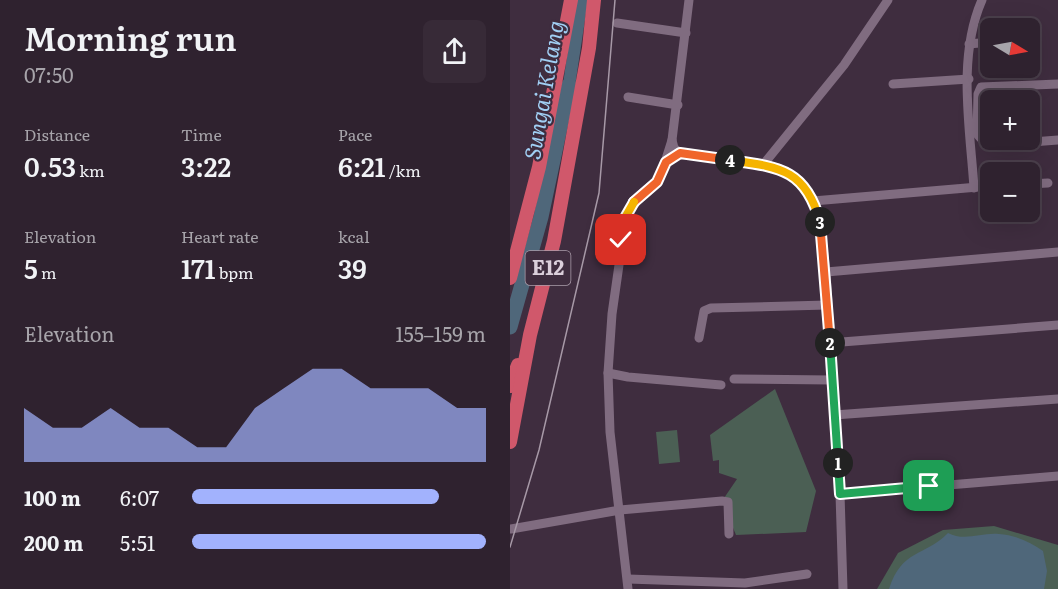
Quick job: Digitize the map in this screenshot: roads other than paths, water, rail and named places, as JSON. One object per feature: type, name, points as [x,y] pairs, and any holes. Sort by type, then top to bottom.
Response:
[{"type":"highway","name":"E12","points":[[510,278],[529,212],[571,0]]},
{"type":"highway","name":"E12","points":[[510,386],[530,335],[554,241],[589,48],[594,0]]},
{"type":"highway","points":[[510,241],[515,229],[529,212]]},
{"type":"highway","points":[[510,442],[530,335]]},
{"type":"highway","points":[[510,396],[516,370]]},
{"type":"street","points":[[689,0],[672,140],[657,182],[635,199],[626,216],[618,267],[608,373],[610,432],[628,584],[747,586],[807,574]]},
{"type":"street","points":[[763,165],[844,65],[888,0]]},
{"type":"street","points":[[974,188],[969,45],[973,20],[982,0]]},
{"type":"street","points":[[617,23],[686,33]]},
{"type":"street","points":[[969,45],[980,43]]},
{"type":"street","points":[[893,84],[969,79]]},
{"type":"street","points":[[1058,84],[981,87],[978,94],[978,134],[986,143],[992,145],[1058,140]]},
{"type":"street","points":[[628,97],[678,105]]},
{"type":"street","points":[[672,140],[674,148],[680,153],[778,168],[799,180],[813,201],[820,224],[826,272],[840,494],[843,589]]},
{"type":"street","points":[[666,162],[680,153]]},
{"type":"street","points":[[1040,183],[1048,183]]},
{"type":"street","points":[[813,201],[980,187]]},
{"type":"street","points":[[826,272],[1058,252]]},
{"type":"street","points":[[699,338],[704,311],[711,308],[827,305]]},
{"type":"street","points":[[830,342],[1058,325]]},
{"type":"street","points":[[608,373],[628,378],[721,385]]},
{"type":"street","points":[[734,379],[832,380]]},
{"type":"street","points":[[834,415],[1058,399]]},
{"type":"street","points":[[840,494],[1058,476]]},
{"type":"street","points":[[512,529],[620,510],[728,502],[729,534]]},
{"type":"water","points":[[575,0],[588,0],[572,106],[560,105]]},
{"type":"water","points":[[948,533],[961,537],[1005,535],[1017,537],[1033,545],[1043,551],[1047,571],[1044,589],[889,589],[894,576],[907,560]]},
{"type":"waterway","name":"Sungai Kelang","points":[[510,327],[541,217],[569,85]]},
{"type":"tram line","points":[[510,547],[539,450],[599,193],[615,0]]}]
